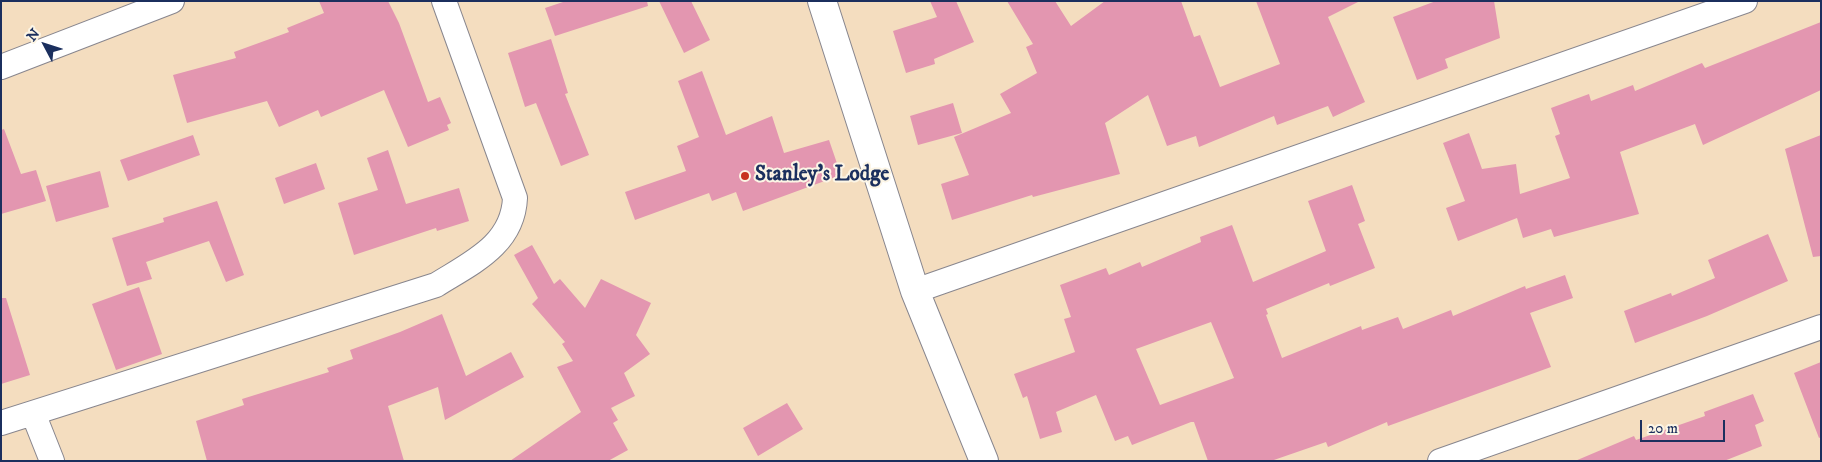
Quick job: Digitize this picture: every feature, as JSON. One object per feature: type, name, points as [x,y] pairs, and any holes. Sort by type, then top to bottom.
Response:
[{"type":"street","points":[[1,67],[172,1]]},
{"type":"street","points":[[1,423],[436,285],[491,250],[513,219],[515,198],[444,1]]},
{"type":"street","points":[[822,1],[915,291],[984,461]]},
{"type":"street","points":[[915,291],[1745,1]]},
{"type":"street","points":[[1440,461],[1821,328]]},
{"type":"street","points":[[33,413],[52,461]]},
{"type":"building","points":[[319,1],[388,1],[399,23],[428,102],[440,97],[451,123],[447,125],[449,130],[408,147],[384,90],[321,117],[318,110],[279,127],[267,101],[187,123],[173,75],[236,58],[234,52],[289,32],[287,28],[324,13]]},
{"type":"building","points":[[566,1],[647,1],[648,6],[555,36],[545,8]]},
{"type":"building","points":[[659,1],[691,1],[710,40],[684,53]]},
{"type":"building","points":[[930,1],[956,1],[974,42],[934,59],[935,64],[906,73],[893,31],[937,17]]},
{"type":"building","points":[[1007,1],[1055,1],[1071,26],[1105,1],[1181,1],[1194,37],[1200,35],[1220,87],[1280,64],[1256,1],[1360,1],[1328,17],[1365,102],[1333,117],[1328,106],[1277,125],[1274,116],[1199,147],[1196,136],[1167,146],[1148,95],[1105,123],[1120,174],[1033,197],[1032,195],[952,220],[941,184],[969,175],[954,137],[1011,113],[1000,94],[1037,73],[1026,47],[1033,44]]},
{"type":"building","points":[[1436,1],[1494,1],[1500,38],[1445,59],[1448,68],[1417,80],[1393,17]]},
{"type":"building","points":[[1821,22],[1821,90],[1703,145],[1695,124],[1620,152],[1639,214],[1554,237],[1551,229],[1523,238],[1517,218],[1458,241],[1446,208],[1465,201],[1443,143],[1469,133],[1482,169],[1516,164],[1520,194],[1570,178],[1555,136],[1560,134],[1551,108],[1589,94],[1591,101],[1633,85],[1635,91],[1702,63],[1705,68]]},
{"type":"building","points":[[551,39],[568,93],[565,94],[589,155],[561,166],[536,103],[525,107],[508,53]]},
{"type":"building","points":[[702,71],[726,135],[772,116],[784,153],[829,140],[841,175],[743,211],[736,192],[712,201],[709,193],[635,220],[625,192],[686,171],[677,146],[699,137],[678,81]]},
{"type":"building","points":[[953,103],[962,133],[918,145],[910,116]]},
{"type":"building","points":[[4,129],[21,174],[36,170],[46,201],[1,214],[1,130]]},
{"type":"building","points":[[193,135],[200,155],[128,181],[120,160]]},
{"type":"building","points":[[1821,135],[1821,256],[1813,257],[1785,149]]},
{"type":"building","points":[[388,150],[406,204],[459,188],[469,221],[437,231],[436,228],[354,255],[338,203],[378,190],[367,158]]},
{"type":"building","points":[[316,163],[325,189],[284,204],[275,178]]},
{"type":"building","points":[[100,171],[109,207],[56,222],[46,186]]},
{"type":"building","points":[[1352,185],[1365,221],[1358,224],[1375,268],[1330,286],[1329,283],[1266,309],[1268,314],[1266,315],[1282,358],[1361,326],[1362,330],[1398,317],[1403,329],[1451,310],[1453,316],[1525,286],[1526,289],[1565,275],[1573,298],[1530,313],[1551,367],[1388,426],[1387,422],[1328,447],[1326,442],[1271,461],[1208,461],[1194,422],[1132,445],[1128,436],[1115,441],[1096,395],[1056,412],[1062,432],[1040,439],[1027,396],[1023,398],[1014,374],[1075,352],[1064,319],[1071,317],[1060,285],[1106,268],[1109,275],[1140,262],[1142,267],[1201,242],[1200,237],[1232,225],[1253,282],[1326,251],[1308,201]],"holes":[[[1211,322],[1234,378],[1160,405],[1136,349]]]},
{"type":"building","points":[[217,201],[244,275],[226,282],[209,241],[146,262],[152,279],[127,286],[112,238],[164,222],[163,218]]},
{"type":"building","points":[[1768,234],[1788,281],[1707,316],[1635,343],[1624,311],[1671,293],[1672,296],[1715,278],[1708,260]]},
{"type":"building","points":[[532,245],[554,284],[560,279],[585,308],[601,279],[651,303],[636,335],[650,354],[624,373],[635,396],[611,408],[618,420],[613,423],[628,450],[608,461],[510,461],[581,412],[557,367],[573,361],[562,344],[565,342],[532,304],[538,298],[514,255]]},
{"type":"building","points":[[139,287],[162,354],[116,370],[92,304]]},
{"type":"building","points":[[1,298],[6,298],[30,375],[1,384]]},
{"type":"building","points":[[442,314],[466,376],[511,352],[524,377],[445,420],[438,387],[388,406],[404,461],[207,461],[196,421],[244,405],[242,399],[329,372],[327,368],[353,359],[350,350]]},
{"type":"building","points":[[1821,362],[1821,437],[1819,438],[1794,373]]},
{"type":"building","points":[[1753,394],[1764,421],[1755,425],[1762,446],[1724,461],[1575,461],[1634,436],[1636,440],[1705,416],[1704,412]]},
{"type":"building","points":[[787,403],[803,429],[758,456],[743,428]]},
{"type":"place","name":"Stanley's Lodge","points":[[745,176]]}]
